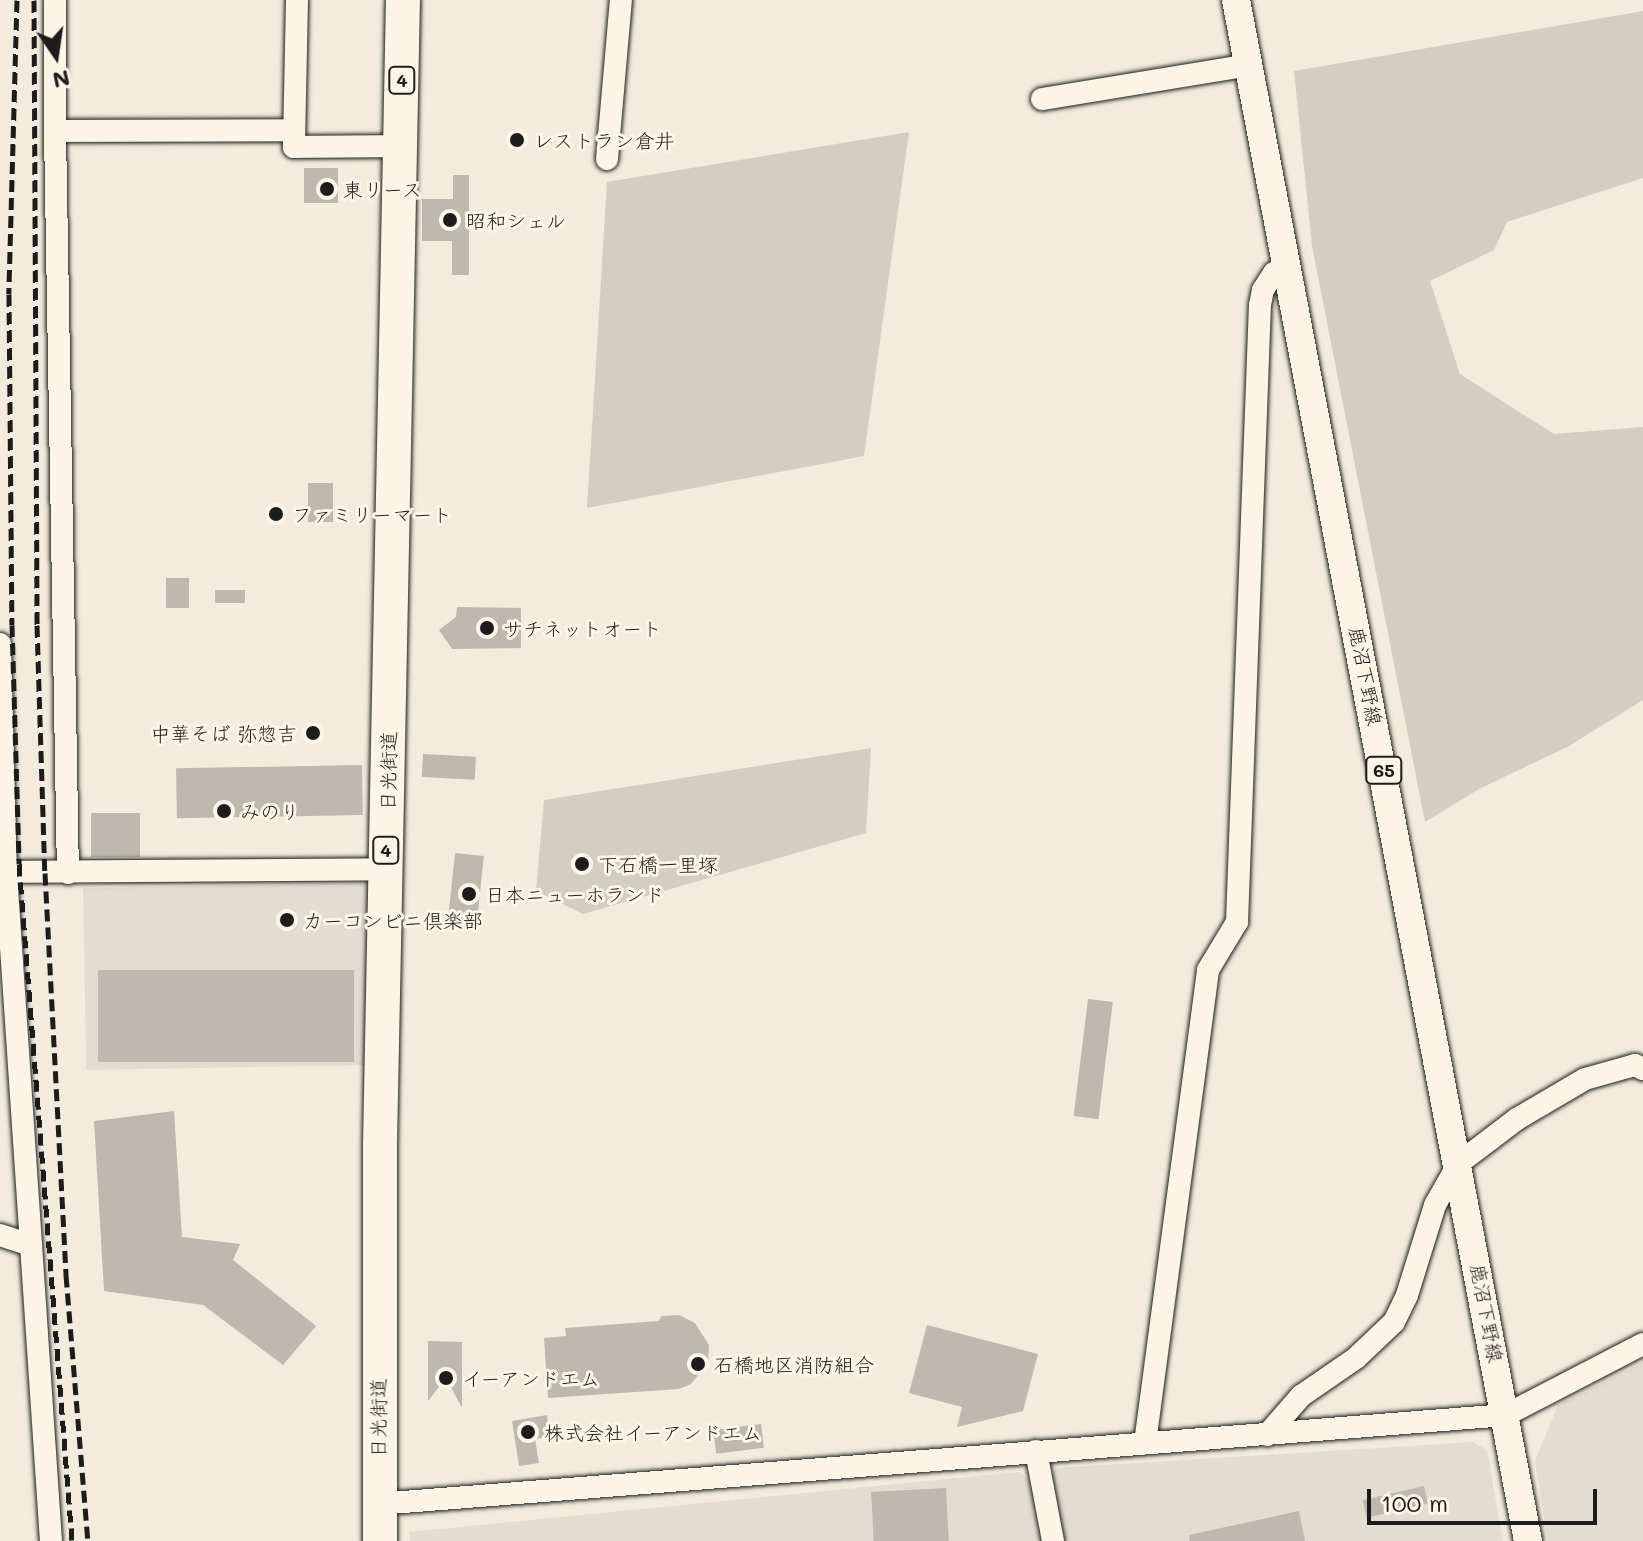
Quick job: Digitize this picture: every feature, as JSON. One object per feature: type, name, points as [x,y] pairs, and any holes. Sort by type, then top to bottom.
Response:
[{"type":"highway","name":"日光街道","points":[[380,1541],[386,869],[403,0]]},
{"type":"main road","name":"鹿沼下野線","points":[[1236,0],[1459,1163],[1528,1541]]},
{"type":"street","points":[[55,0],[68,873]]},
{"type":"street","points":[[297,0],[294,147],[401,146]]},
{"type":"street","points":[[607,159],[621,0]]},
{"type":"street","points":[[1042,99],[1250,65]]},
{"type":"street","points":[[55,131],[294,130]]},
{"type":"street","points":[[1145,1443],[1208,970],[1237,922],[1260,305],[1263,290],[1274,273],[1287,266]]},
{"type":"street","points":[[0,644],[3,872],[51,1541]]},
{"type":"street","points":[[3,872],[386,869]]},
{"type":"street","points":[[1267,1435],[1301,1396],[1356,1358],[1394,1322],[1407,1295],[1435,1205],[1459,1163],[1517,1119],[1585,1079],[1635,1065],[1643,1069]]},
{"type":"street","points":[[0,1235],[31,1245]]},
{"type":"street","points":[[378,1504],[1506,1415],[1643,1344]]},
{"type":"street","points":[[1036,1451],[1053,1541]]},
{"type":"shaded area","points":[[1643,11],[1643,178],[1507,222],[1494,250],[1430,281],[1460,374],[1554,434],[1643,427],[1643,700],[1569,746],[1479,789],[1425,822],[1312,246],[1294,71]]},
{"type":"shaded area","points":[[909,132],[864,456],[587,508],[607,182]]},
{"type":"shaded area","points":[[871,748],[866,833],[583,914],[536,891],[544,800]]},
{"type":"shaded area","points":[[372,883],[375,1065],[86,1070],[83,888]]},
{"type":"shaded area","points":[[1643,1362],[1643,1541],[1548,1541],[1535,1461],[1558,1405]]},
{"type":"shaded area","points":[[1473,1442],[1487,1450],[1503,1541],[1061,1541],[1049,1481],[1056,1468]]},
{"type":"shaded area","points":[[1019,1472],[1031,1482],[1042,1541],[410,1541],[409,1532]]},
{"type":"building","points":[[304,168],[338,168],[338,203],[304,203]]},
{"type":"building","points":[[453,175],[469,175],[469,275],[452,275],[452,241],[422,241],[422,199],[453,199]]},
{"type":"building","points":[[308,483],[333,483],[333,522],[308,522]]},
{"type":"building","points":[[166,578],[189,578],[189,608],[166,608]]},
{"type":"building","points":[[215,590],[245,590],[245,603],[215,603]]},
{"type":"building","points":[[457,607],[521,608],[521,648],[452,649],[439,630],[456,617]]},
{"type":"building","points":[[423,754],[476,757],[475,780],[422,777]]},
{"type":"building","points":[[362,765],[363,815],[177,818],[176,768]]},
{"type":"building","points":[[91,813],[140,813],[140,857],[91,857]]},
{"type":"building","points":[[455,853],[484,856],[476,928],[447,925]]},
{"type":"building","points":[[98,970],[354,970],[354,1062],[98,1062]]},
{"type":"building","points":[[1088,999],[1113,1002],[1098,1119],[1074,1116]]},
{"type":"building","points":[[174,1111],[182,1237],[240,1244],[233,1260],[316,1326],[283,1365],[203,1305],[104,1291],[94,1121]]},
{"type":"building","points":[[679,1315],[695,1323],[709,1345],[708,1363],[691,1384],[679,1389],[548,1398],[544,1338],[566,1336],[565,1328],[659,1321],[661,1316]]},
{"type":"building","points":[[927,1325],[1038,1354],[1023,1411],[957,1427],[962,1407],[909,1393]]},
{"type":"building","points":[[428,1341],[462,1342],[462,1408],[446,1378],[428,1401]]},
{"type":"building","points":[[547,1415],[550,1437],[535,1439],[539,1463],[519,1466],[512,1421]]},
{"type":"building","points":[[761,1424],[764,1448],[716,1454],[713,1430]]},
{"type":"building","points":[[1424,1486],[1428,1504],[1367,1518],[1363,1500]]},
{"type":"building","points":[[946,1488],[949,1541],[874,1541],[871,1492]]},
{"type":"building","points":[[1299,1511],[1305,1541],[1190,1541],[1189,1535]]},
{"type":"railway","points":[[17,0],[9,294],[12,625],[19,864],[72,1541]]},
{"type":"railway","points":[[34,0],[37,625],[45,873],[66,1275],[88,1541]]},
{"type":"place","name":"レストラン倉井","points":[[517,140]]},
{"type":"place","name":"東リース","points":[[327,189]]},
{"type":"place","name":"昭和シェル","points":[[450,220]]},
{"type":"place","name":"ファミリーマート","points":[[276,514]]},
{"type":"place","name":"サチネットオート","points":[[487,628]]},
{"type":"place","name":"中華そば 弥惣吉","points":[[313,733]]},
{"type":"place","name":"みのり","points":[[224,811]]},
{"type":"place","name":"下石橋一里塚","points":[[582,864]]},
{"type":"place","name":"日本ニューホランド","points":[[469,894]]},
{"type":"place","name":"カーコンビニ倶楽部","points":[[287,920]]},
{"type":"place","name":"石橋地区消防組合","points":[[698,1364]]},
{"type":"place","name":"イーアンドエム","points":[[446,1378]]},
{"type":"place","name":"株式会社イーアンドエム","points":[[528,1432]]}]
